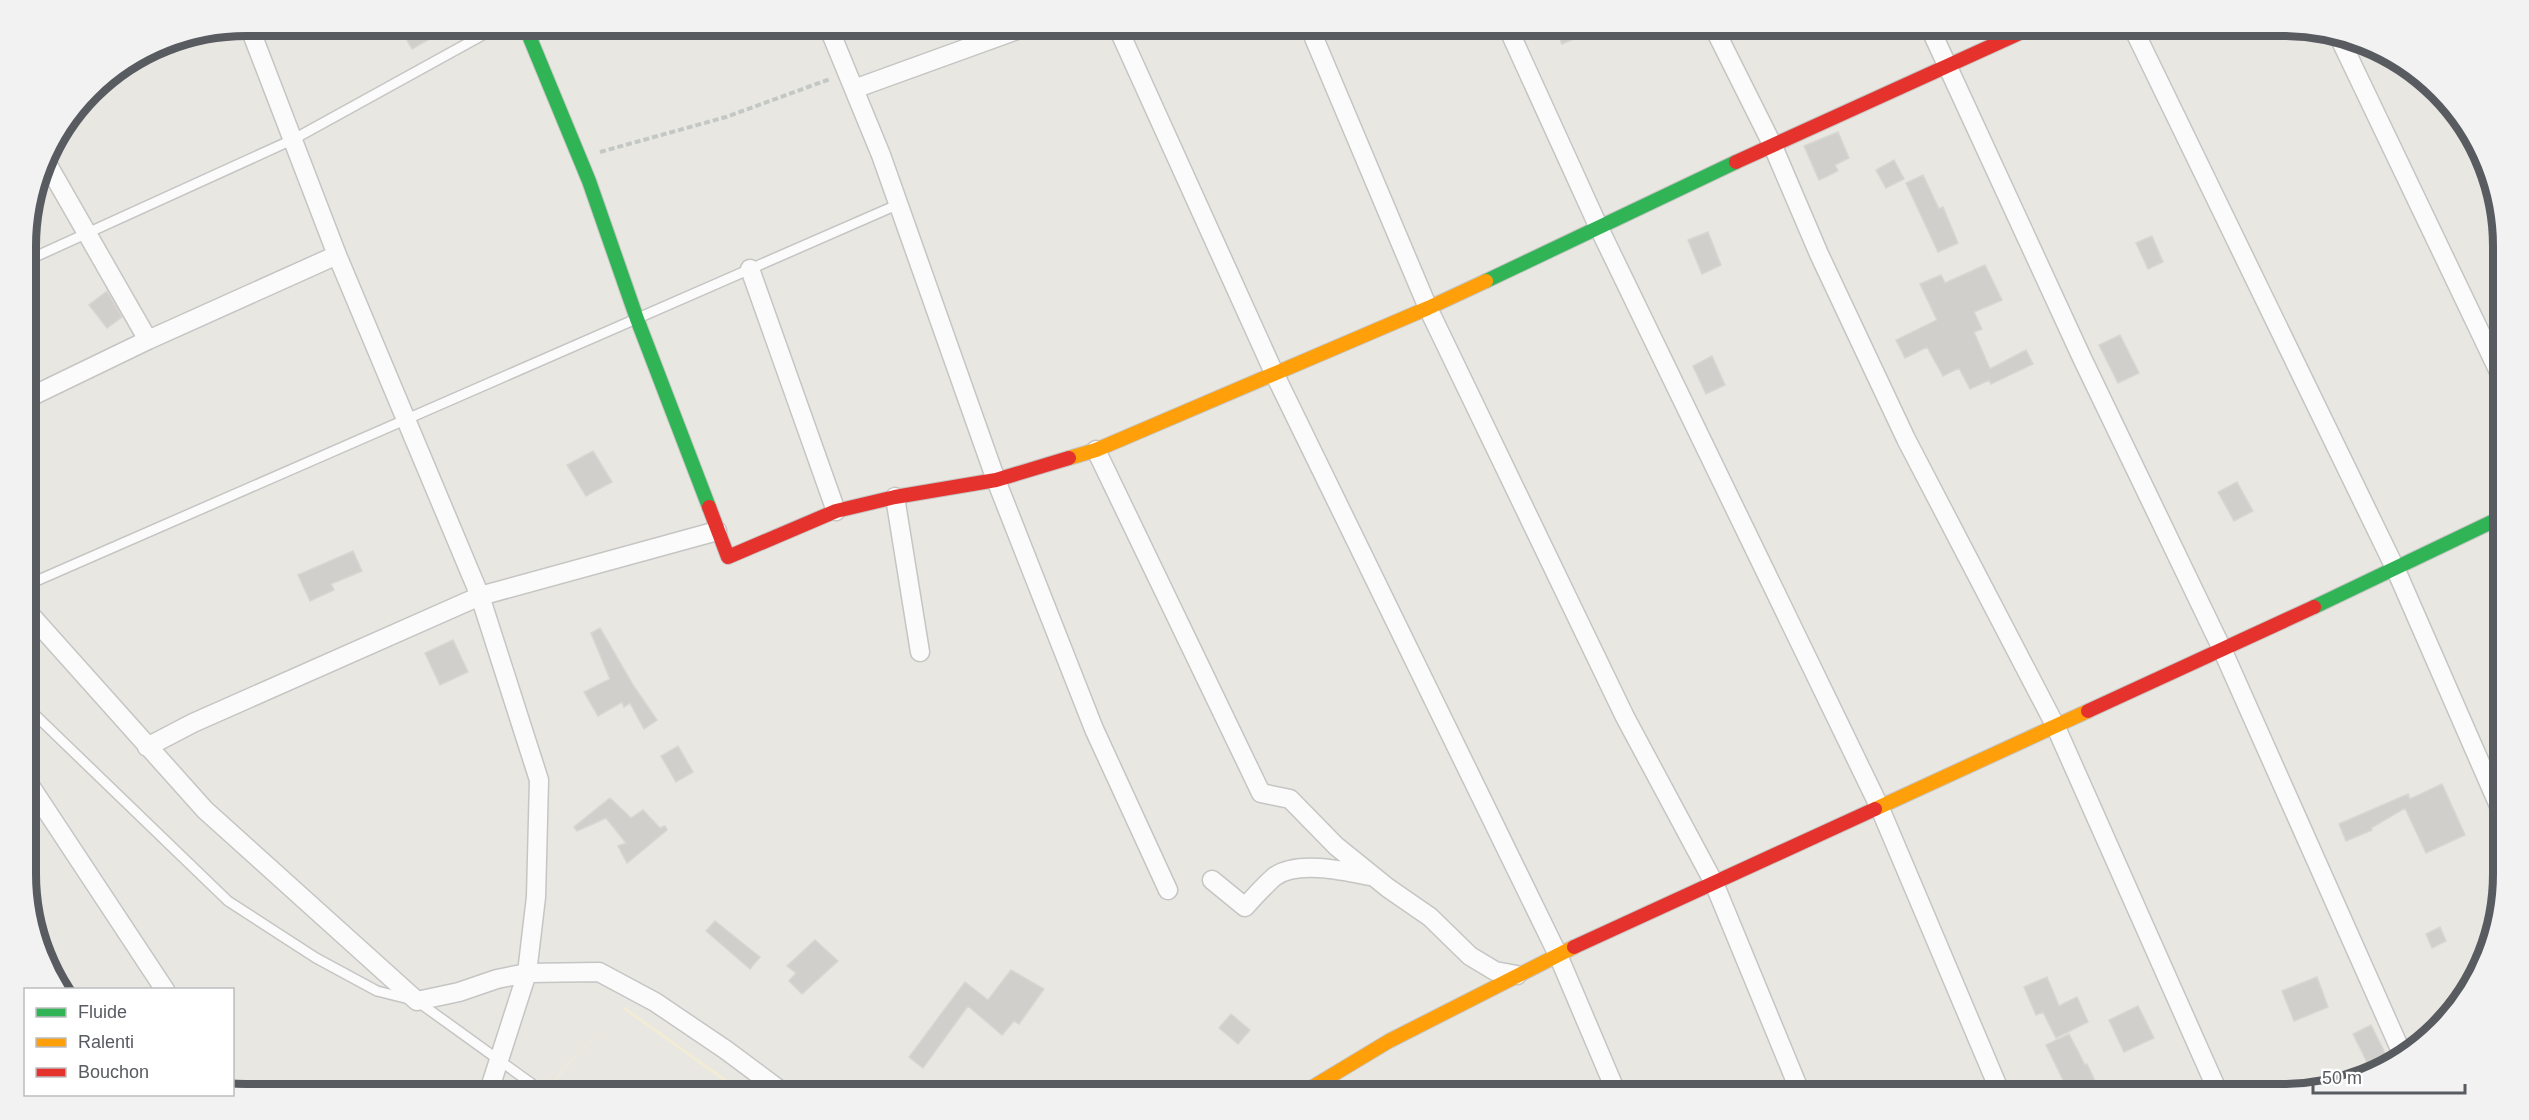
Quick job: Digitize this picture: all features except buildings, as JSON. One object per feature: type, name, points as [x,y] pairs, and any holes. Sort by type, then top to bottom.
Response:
[{"type":"street","points":[[253,36],[337,255],[480,596],[539,780],[536,897],[527,973],[491,1084]]},
{"type":"street","points":[[529,36],[579,158],[636,319],[728,558],[836,511],[895,497],[996,480],[1096,450],[1428,308],[1772,144],[2014,36]]},
{"type":"street","points":[[832,36],[899,204],[996,480],[1094,729],[1168,890]]},
{"type":"street","points":[[850,81],[996,36]]},
{"type":"street","points":[[1122,36],[1275,375],[1558,955],[1613,1084]]},
{"type":"street","points":[[1313,36],[1428,308],[1625,717],[1714,883],[1797,1084]]},
{"type":"street","points":[[1512,36],[1599,228],[1880,806],[1997,1084]]},
{"type":"street","points":[[1718,36],[1772,144],[1824,264],[1906,439],[2055,725],[2215,1084]]},
{"type":"street","points":[[1934,36],[2077,347],[2222,649],[2400,1048]]},
{"type":"street","points":[[2137,36],[2396,570],[2493,792]]},
{"type":"street","points":[[2343,45],[2493,359]]},
{"type":"street","points":[[50,169],[148,340]]},
{"type":"street","points":[[36,394],[148,340],[337,255]]},
{"type":"street","points":[[750,269],[836,511]]},
{"type":"street","points":[[1096,450],[1261,793],[1290,799],[1335,846],[1430,917],[1470,956],[1495,971],[1517,975]]},
{"type":"street","points":[[895,497],[920,652]]},
{"type":"street","points":[[1318,1084],[1389,1041],[1558,955],[2396,570],[2493,522]]},
{"type":"street","points":[[147,747],[193,723],[480,596],[717,531]]},
{"type":"street","points":[[36,621],[205,810],[417,1001],[527,973],[599,972],[655,1002],[772,1084]]},
{"type":"street","points":[[36,795],[164,988]]},
{"type":"street","points":[[1212,880],[1245,907],[1276,876],[1304,868],[1330,868],[1375,877]]},
{"type":"lane","points":[[36,256],[294,139],[481,36]]},
{"type":"lane","points":[[36,581],[899,204]]},
{"type":"lane","points":[[36,716],[228,901],[316,958],[377,991],[417,1001],[532,1084]]},
{"type":"path","points":[[579,158],[850,81]]},
{"type":"sand","points":[[625,1007],[733,1084],[728,1084],[623,1009],[576,1055],[551,1084],[576,1054]]},
{"type":"traffic: fast","points":[[529,36],[589,181],[637,319],[709,507]]},
{"type":"traffic: fast","points":[[1486,281],[1736,162]]},
{"type":"traffic: fast","points":[[2314,607],[2493,521]]},
{"type":"traffic: slow","points":[[1069,458],[1096,450],[1486,281]]},
{"type":"traffic: slow","points":[[1875,809],[2088,711]]},
{"type":"traffic: slow","points":[[1318,1084],[1389,1041],[1574,947]]},
{"type":"traffic: jam","points":[[1736,162],[2013,36]]},
{"type":"traffic: jam","points":[[709,507],[728,557],[836,511],[895,497],[996,480],[1069,458]]},
{"type":"traffic: jam","points":[[2088,711],[2314,607]]},
{"type":"traffic: jam","points":[[1574,947],[1875,809]]}]
